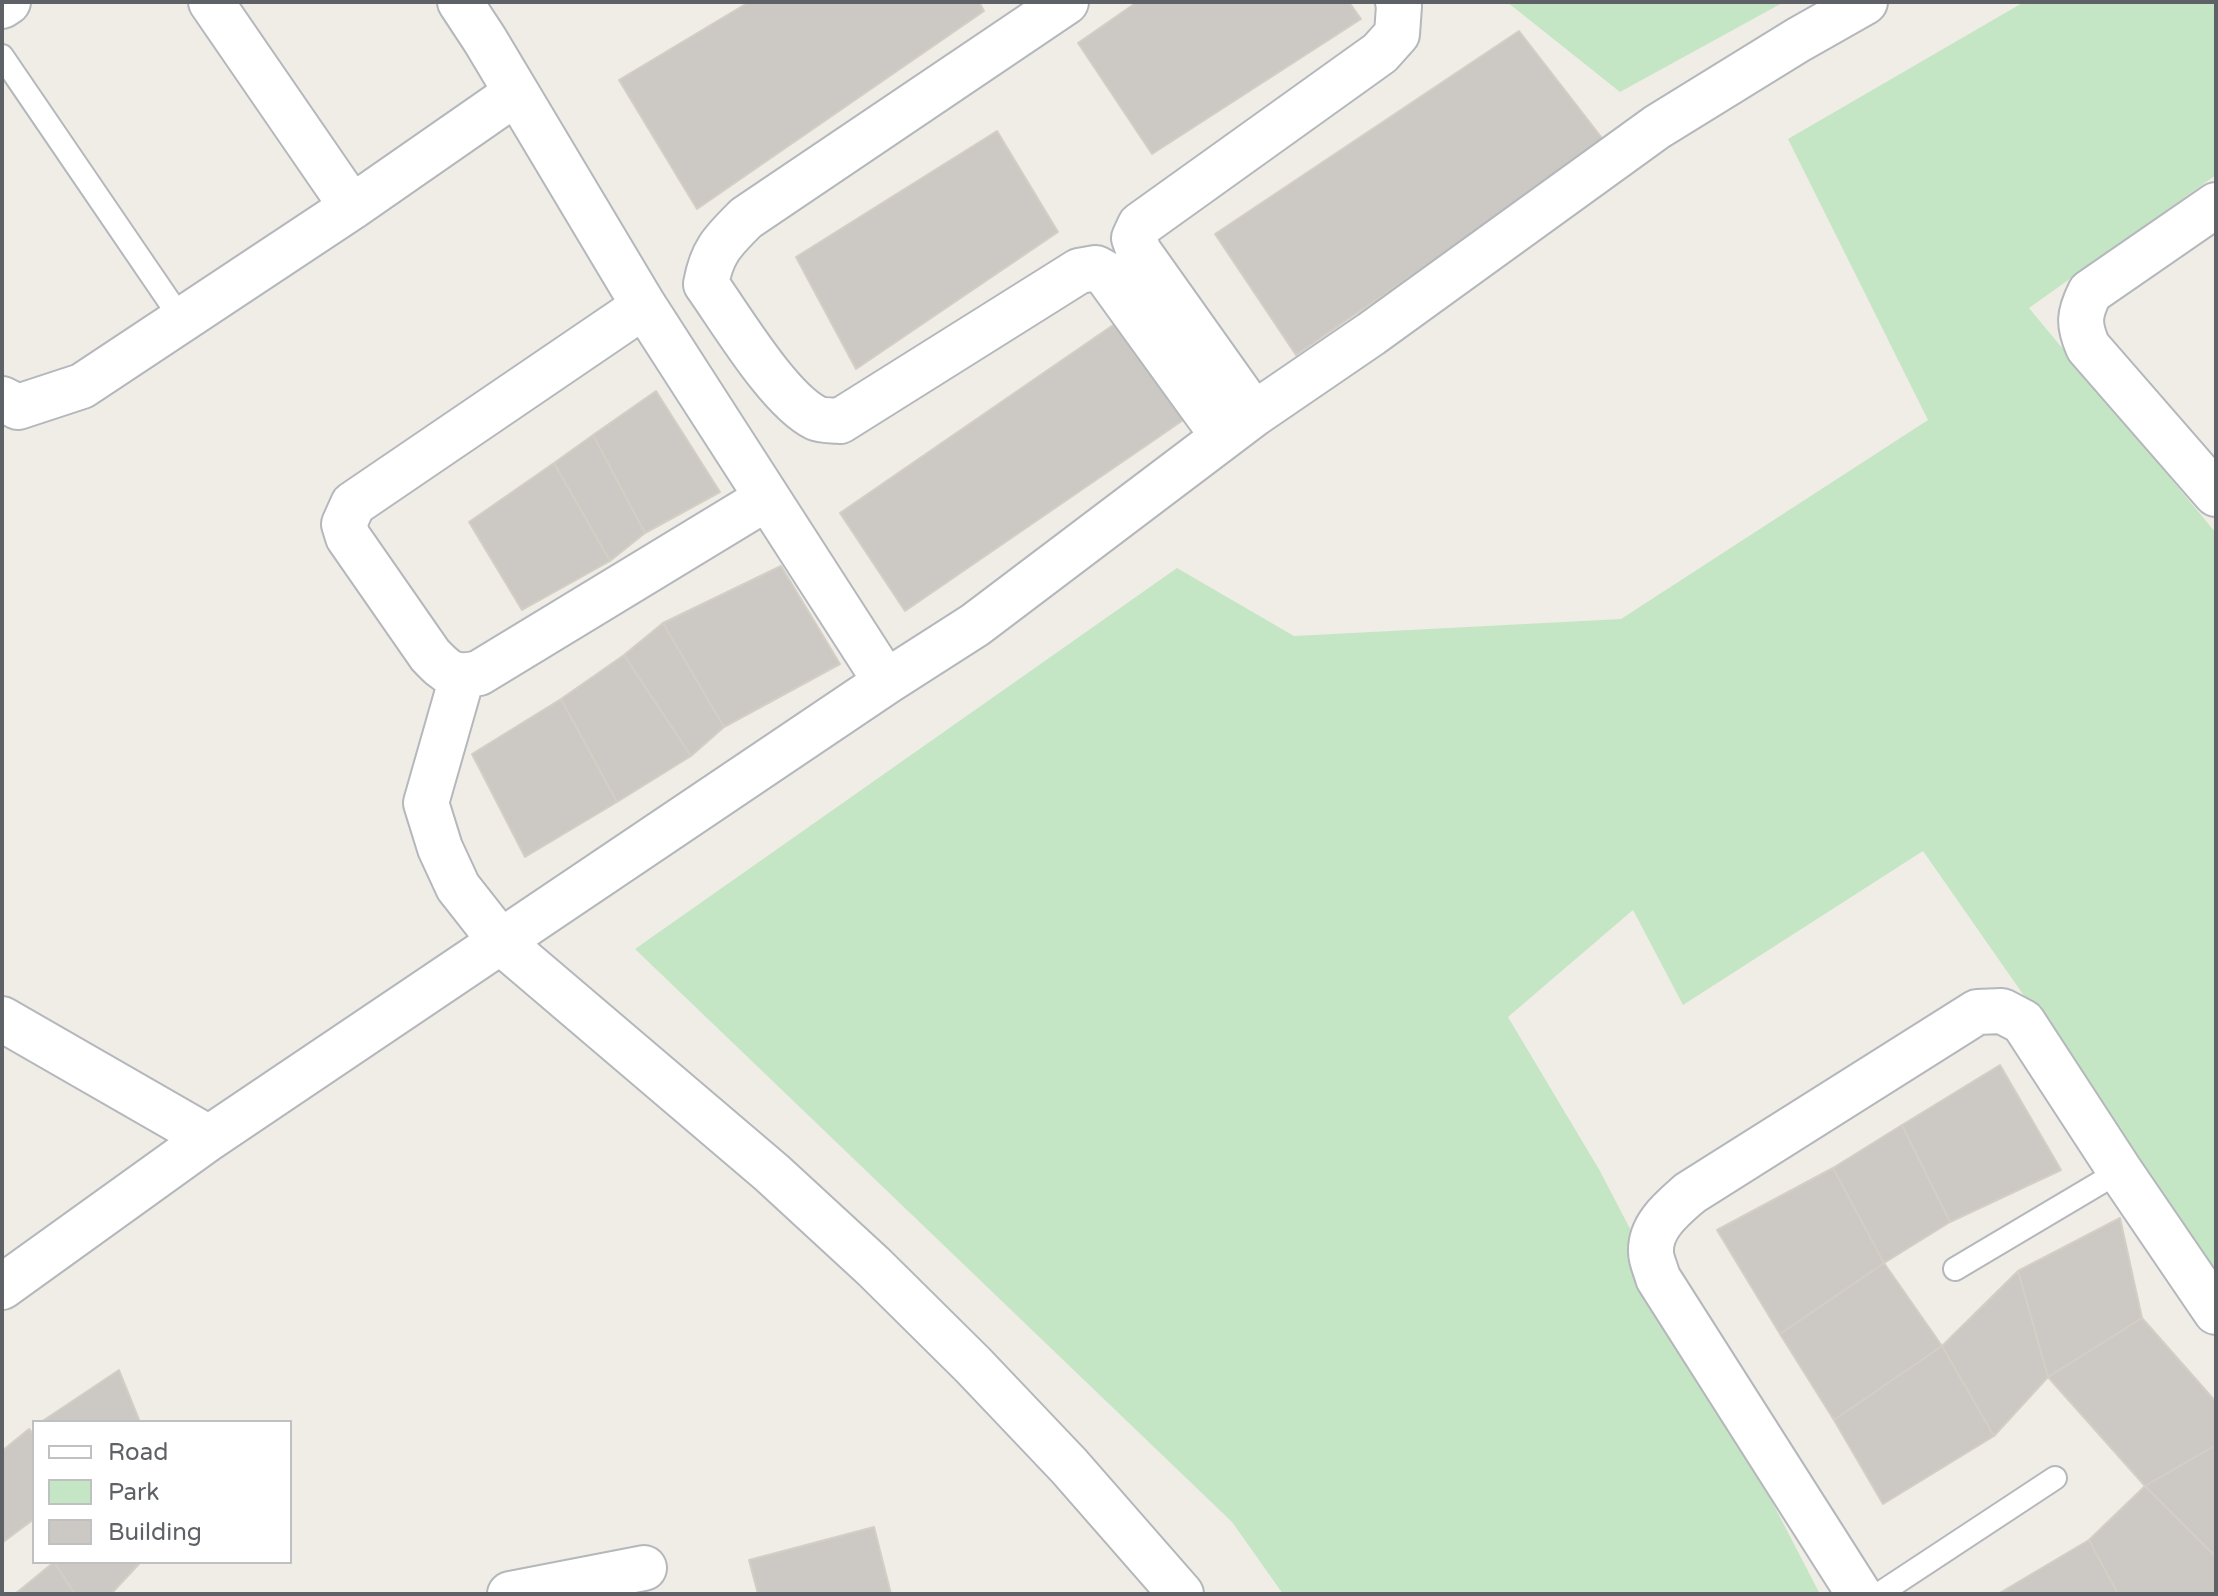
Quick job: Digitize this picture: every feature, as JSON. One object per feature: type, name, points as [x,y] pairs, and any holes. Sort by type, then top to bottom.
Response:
[{"type":"street","points":[[2,6],[8,2]]},
{"type":"street","points":[[211,2],[352,207]]},
{"type":"street","points":[[460,2],[644,306],[886,682]]},
{"type":"street","points":[[1066,2],[746,218],[722,242],[710,263],[706,284],[785,393],[819,420],[840,421],[1079,271],[1096,268],[1105,273],[1238,425]]},
{"type":"street","points":[[1238,425],[1139,252],[1134,238],[1140,225],[1380,53],[1397,34],[1398,2]]},
{"type":"street","points":[[2,1287],[209,1138],[975,625],[1238,425],[1371,334],[1657,127],[1865,2]]},
{"type":"street","points":[[2,399],[18,407],[82,386],[352,207],[516,93]]},
{"type":"street","points":[[2216,205],[2090,292],[2081,309],[2081,331],[2088,347],[2216,494]]},
{"type":"street","points":[[644,306],[353,504],[344,524],[348,537],[430,655],[445,671],[462,677],[479,673],[767,498]]},
{"type":"street","points":[[462,677],[426,803],[440,848],[458,887],[502,943],[772,1173],[874,1267],[1069,1466],[1181,1594]]},
{"type":"street","points":[[1859,1594],[1658,1278],[1651,1253],[1654,1233],[1667,1214],[1690,1193],[1977,1012],[2002,1011],[2023,1022],[2216,1312]]},
{"type":"street","points":[[2,1019],[209,1138]]},
{"type":"street","points":[[510,1594],[644,1568]]},
{"type":"lane","points":[[2,56],[182,320]]},
{"type":"lane","points":[[1955,1269],[2120,1171]]},
{"type":"lane","points":[[1879,1594],[2055,1478]]},
{"type":"green space","points":[[1507,2],[1784,2],[1620,92]]},
{"type":"green space","points":[[2024,2],[2216,2],[2216,175],[2029,308],[2216,533],[2216,1271],[1923,851],[1683,1005],[1633,910],[1508,1017],[1600,1171],[1820,1594],[1283,1594],[1232,1522],[635,949],[1177,568],[1294,636],[1621,619],[1928,420],[1788,139]]},
{"type":"building","points":[[749,2],[979,2],[984,11],[697,209],[619,80]]},
{"type":"building","points":[[1137,2],[1349,2],[1361,19],[1152,154],[1078,43]]},
{"type":"building","points":[[1519,31],[1605,142],[1296,355],[1215,234]]},
{"type":"building","points":[[997,131],[1058,232],[856,369],[796,257]]},
{"type":"building","points":[[1119,321],[1195,412],[905,611],[840,513]]},
{"type":"building","points":[[656,391],[720,492],[645,533],[593,435]]},
{"type":"building","points":[[593,435],[645,533],[610,561],[554,463]]},
{"type":"building","points":[[554,463],[610,561],[522,610],[469,522]]},
{"type":"building","points":[[781,566],[840,664],[724,727],[663,623]]},
{"type":"building","points":[[663,623],[724,727],[691,756],[624,655]]},
{"type":"building","points":[[624,655],[691,756],[617,802],[561,699]]},
{"type":"building","points":[[561,699],[617,802],[525,857],[472,754]]},
{"type":"building","points":[[2000,1065],[2061,1170],[1950,1222],[1902,1125]]},
{"type":"building","points":[[1902,1125],[1950,1222],[1884,1263],[1833,1168]]},
{"type":"building","points":[[1833,1168],[1884,1263],[1780,1334],[1717,1230]]},
{"type":"building","points":[[2120,1218],[2142,1318],[2048,1377],[2018,1271]]},
{"type":"building","points":[[1884,1263],[1942,1346],[1834,1420],[1780,1334]]},
{"type":"building","points":[[2018,1271],[2048,1377],[1994,1436],[1942,1346]]},
{"type":"building","points":[[2142,1318],[2216,1402],[2216,1445],[2145,1486],[2048,1377]]},
{"type":"building","points":[[1942,1346],[1994,1436],[1883,1504],[1834,1420]]},
{"type":"building","points":[[119,1370],[139,1420],[44,1420]]},
{"type":"building","points":[[29,1429],[32,1433],[32,1520],[2,1543],[2,1451]]},
{"type":"building","points":[[2216,1445],[2216,1557],[2145,1486]]},
{"type":"building","points":[[2145,1486],[2216,1557],[2216,1594],[2118,1594],[2089,1540]]},
{"type":"building","points":[[874,1527],[891,1594],[758,1594],[749,1560]]},
{"type":"building","points":[[2089,1540],[2118,1594],[1998,1594]]},
{"type":"building","points":[[55,1564],[139,1564],[111,1594],[75,1594]]},
{"type":"building","points":[[55,1564],[75,1594],[15,1594]]}]
